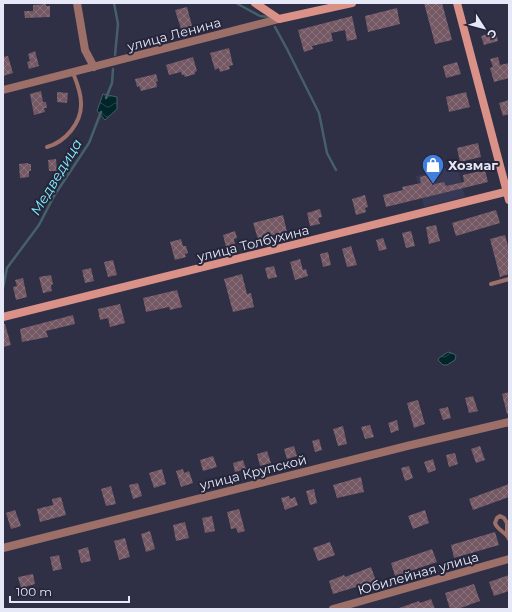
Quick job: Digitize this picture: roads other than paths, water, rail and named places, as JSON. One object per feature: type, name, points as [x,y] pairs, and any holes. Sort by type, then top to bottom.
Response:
[{"type":"main road","points":[[255,3],[279,19]]},
{"type":"main road","name":"улица Ленина","points":[[279,19],[352,3]]},
{"type":"main road","points":[[457,3],[508,194]]},
{"type":"main road","name":"улица Толбухина","points":[[3,317],[508,194]]},
{"type":"street","points":[[77,3],[85,50],[94,67]]},
{"type":"street","name":"улица Ленина","points":[[3,90],[279,19]]},
{"type":"street","name":"улица Крупской","points":[[3,548],[509,422]]},
{"type":"street","name":"Юбилейная улица","points":[[333,609],[509,559]]},
{"type":"lane","points":[[47,147],[55,145],[64,139],[78,118],[81,104],[79,89],[73,72]]},
{"type":"lane","points":[[491,284],[509,279]]},
{"type":"lane","points":[[500,516],[507,522],[508,538],[496,526],[495,523],[497,518],[500,516]]},
{"type":"water","points":[[103,94],[117,97],[117,109],[105,120],[97,111]]},
{"type":"water","points":[[448,352],[456,356],[455,360],[447,365],[443,365],[438,360]]},
{"type":"waterway","name":"Медведица","points":[[114,3],[118,24],[115,55]]},
{"type":"waterway","points":[[236,3],[260,16],[269,17]]},
{"type":"waterway","points":[[275,27],[319,113],[327,153],[336,170]]},
{"type":"waterway","name":"Медведица","points":[[106,98],[112,83],[113,69]]},
{"type":"waterway","name":"Медведица","points":[[3,288],[7,268],[39,225],[54,196],[89,143],[101,112]]},
{"type":"place","name":"Хозмаг","points":[[433,184]]}]
